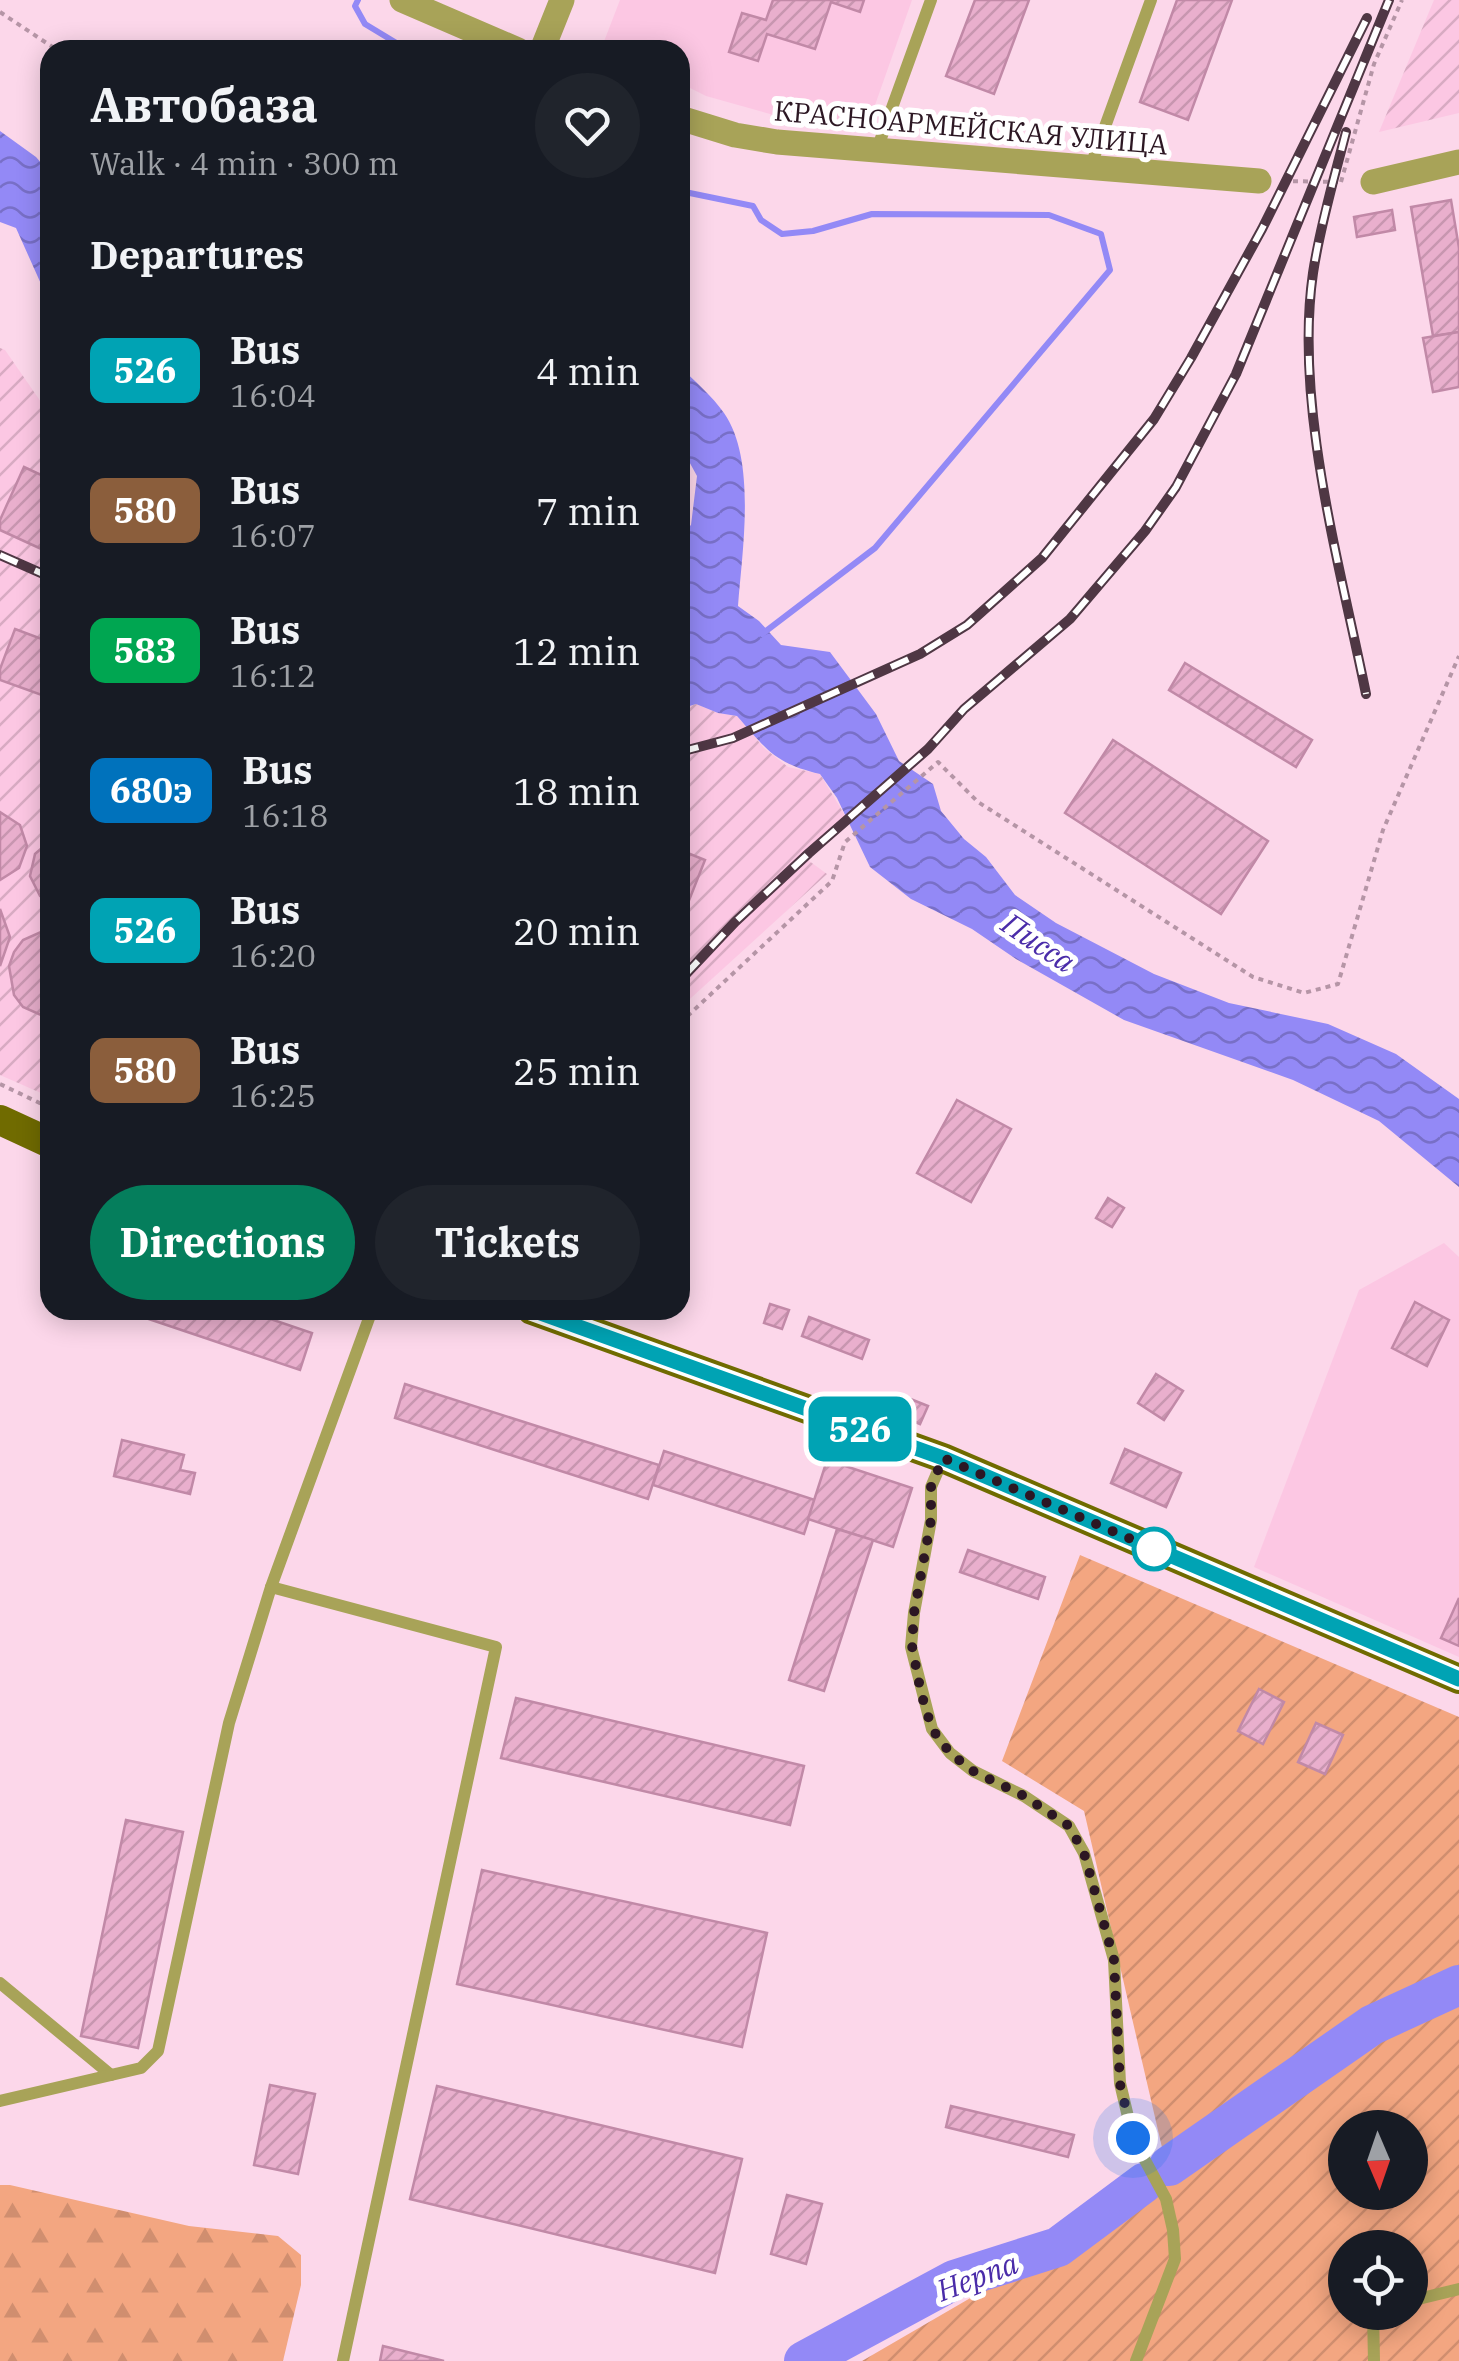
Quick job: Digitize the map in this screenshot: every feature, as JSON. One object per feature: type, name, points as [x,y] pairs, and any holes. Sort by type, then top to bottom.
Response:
[{"type":"main road","points":[[0,1120],[40,1138]]},
{"type":"main road","points":[[560,1320],[943,1458],[1459,1679]]},
{"type":"street","points":[[402,0],[495,40]]},
{"type":"street","points":[[546,40],[562,0]]},
{"type":"street","name":"КРАСНОАРМЕЙСКАЯ УЛИЦА","points":[[690,121],[735,135],[876,152],[1259,181]]},
{"type":"street","points":[[1373,182],[1459,162]]},
{"type":"lane","points":[[876,152],[931,0]]},
{"type":"lane","points":[[1090,168],[1151,0]]},
{"type":"lane","points":[[0,2102],[142,2068],[158,2050],[230,1722],[271,1587],[368,1320]]},
{"type":"lane","points":[[943,1458],[931,1487],[931,1520],[914,1613],[912,1646],[921,1693],[932,1729],[950,1753],[973,1771],[1024,1796],[1069,1826],[1084,1853],[1114,1960],[1120,2084],[1133,2138],[1166,2199],[1174,2230],[1175,2259],[1136,2361]]},
{"type":"lane","points":[[271,1587],[496,1647],[343,2361]]},
{"type":"lane","points":[[0,1983],[111,2074]]},
{"type":"lane","points":[[1428,2296],[1459,2288]]},
{"type":"lane","points":[[1373,2330],[1374,2361]]},
{"type":"path","points":[[1341,182],[1374,64],[1402,0]]},
{"type":"path","points":[[0,12],[42,40]]},
{"type":"path","points":[[1259,181],[1373,182]]},
{"type":"path","points":[[690,1014],[832,880],[845,842],[938,762],[978,802],[1253,977],[1304,993],[1338,984],[1383,830],[1459,656]]},
{"type":"path","points":[[0,1084],[40,1103]]},
{"type":"shaded area","points":[[620,0],[912,0],[868,125],[859,128],[795,121],[690,88],[690,40],[605,40]]},
{"type":"shaded area","points":[[1434,0],[1459,0],[1459,113],[1379,132]]},
{"type":"shaded area","points":[[0,348],[40,401],[40,1093],[0,1075]]},
{"type":"shaded area","points":[[696,704],[737,716],[764,748],[788,767],[820,774],[846,817],[801,855],[827,874],[690,999],[690,706]]},
{"type":"shaded area","points":[[1444,1243],[1459,1257],[1459,1657],[1254,1567],[1359,1290]]},
{"type":"green space","points":[[1080,1555],[1459,1717],[1459,2361],[862,2361],[1170,2182],[1084,1811],[1002,1761]]},
{"type":"green space","points":[[0,2185],[189,2226],[278,2236],[301,2255],[301,2285],[283,2361],[0,2361]]},
{"type":"water","points":[[0,131],[40,162],[40,282],[16,228],[0,222]]},
{"type":"water","name":"Писса","points":[[690,377],[724,413],[741,455],[745,507],[738,606],[781,645],[830,652],[876,714],[899,761],[933,784],[941,811],[964,839],[986,857],[1015,895],[1056,923],[1154,974],[1229,1003],[1328,1024],[1396,1054],[1459,1099],[1459,1187],[1379,1121],[1293,1080],[1124,1020],[1016,959],[972,929],[911,899],[870,867],[837,798],[820,774],[773,754],[737,716],[696,704],[690,706],[690,526],[697,476],[690,463]]},
{"type":"building","points":[[773,0],[864,0],[860,12],[831,2],[815,49],[767,34],[758,61],[729,52],[742,13],[766,20]]},
{"type":"building","points":[[975,0],[1029,0],[994,94],[946,76]]},
{"type":"building","points":[[1177,0],[1232,0],[1188,120],[1140,102]]},
{"type":"building","points":[[1451,200],[1459,248],[1459,332],[1433,336],[1411,207]]},
{"type":"building","points":[[1392,210],[1395,230],[1357,237],[1354,217]]},
{"type":"building","points":[[1459,332],[1459,387],[1433,392],[1423,338]]},
{"type":"building","points":[[24,467],[40,474],[40,548],[0,530],[0,520]]},
{"type":"building","points":[[15,629],[40,638],[40,694],[0,680],[0,669]]},
{"type":"building","points":[[1185,663],[1312,740],[1296,767],[1169,690]]},
{"type":"building","points":[[1113,740],[1268,841],[1221,914],[1065,813]]},
{"type":"building","points":[[0,812],[20,825],[27,846],[19,868],[0,880]]},
{"type":"building","points":[[40,850],[40,896],[30,876],[35,854]]},
{"type":"building","points":[[690,854],[705,860],[690,898]]},
{"type":"building","points":[[0,909],[10,937],[0,966]]},
{"type":"building","points":[[40,932],[40,1015],[23,1007],[14,995],[9,966],[23,940]]},
{"type":"building","points":[[957,1100],[1011,1129],[971,1202],[917,1173]]},
{"type":"building","points":[[1108,1198],[1124,1208],[1112,1227],[1096,1218]]},
{"type":"building","points":[[1415,1302],[1449,1320],[1427,1366],[1392,1348]]},
{"type":"building","points":[[770,1304],[789,1310],[782,1329],[764,1323]]},
{"type":"building","points":[[809,1317],[869,1340],[862,1359],[802,1336]]},
{"type":"building","points":[[152,1320],[274,1320],[312,1333],[300,1370]]},
{"type":"building","points":[[1156,1374],[1183,1391],[1164,1420],[1138,1403]]},
{"type":"building","points":[[405,1384],[659,1465],[648,1499],[395,1418]]},
{"type":"building","points":[[908,1398],[928,1406],[920,1424],[901,1416]]},
{"type":"building","points":[[122,1440],[184,1455],[180,1470],[195,1473],[190,1494],[114,1476]]},
{"type":"building","points":[[1125,1449],[1181,1473],[1166,1507],[1111,1483]]},
{"type":"building","points":[[664,1451],[815,1500],[804,1534],[653,1485]]},
{"type":"building","points":[[827,1460],[912,1488],[893,1547],[808,1519]]},
{"type":"building","points":[[837,1529],[873,1540],[824,1691],[789,1680]]},
{"type":"building","points":[[968,1550],[1045,1577],[1038,1599],[960,1572]]},
{"type":"building","points":[[1459,1598],[1459,1646],[1441,1638]]},
{"type":"building","points":[[1259,1689],[1284,1702],[1263,1744],[1238,1731]]},
{"type":"building","points":[[516,1698],[804,1766],[790,1825],[501,1758]]},
{"type":"building","points":[[1316,1723],[1343,1735],[1325,1774],[1298,1762]]},
{"type":"building","points":[[126,1820],[183,1832],[138,2048],[81,2036]]},
{"type":"building","points":[[482,1870],[767,1933],[742,2047],[457,1984]]},
{"type":"building","points":[[270,2085],[315,2094],[298,2174],[254,2165]]},
{"type":"building","points":[[437,2086],[742,2159],[715,2273],[410,2199]]},
{"type":"building","points":[[951,2106],[1074,2135],[1068,2157],[946,2127]]},
{"type":"building","points":[[787,2195],[822,2204],[806,2264],[771,2254]]},
{"type":"building","points":[[383,2346],[444,2361],[380,2361]]},
{"type":"waterway","points":[[358,0],[355,6],[365,24],[391,40]]},
{"type":"waterway","points":[[690,193],[753,206],[761,220],[782,234],[813,231],[872,214],[1049,215],[1101,234],[1110,270],[875,548],[762,634]]},
{"type":"waterway","name":"Нерпа","points":[[1169,2166],[1372,2025],[1459,1985]]},
{"type":"waterway","name":"Нерпа","points":[[804,2361],[954,2280],[1058,2247],[1144,2183]]},
{"type":"railway","points":[[690,970],[809,853],[928,749],[964,709],[1070,619],[1145,531],[1176,487],[1236,374],[1389,0]]},
{"type":"railway","points":[[690,749],[733,738],[920,654],[967,625],[1042,558],[1154,419],[1191,358],[1262,229],[1367,18]]},
{"type":"railway","points":[[1346,132],[1313,273],[1310,376],[1323,484],[1366,694]]},
{"type":"railway","points":[[0,555],[40,573]]},
{"type":"bus line","name":"526","points":[[559,1320],[943,1458],[1459,1679]]},
{"type":"route","points":[[1133,2138],[1120,2084],[1114,1960],[1084,1853],[1069,1826],[1024,1796],[973,1771],[950,1753],[932,1729],[912,1646],[931,1520],[931,1487],[943,1458],[1154,1549]]}]
